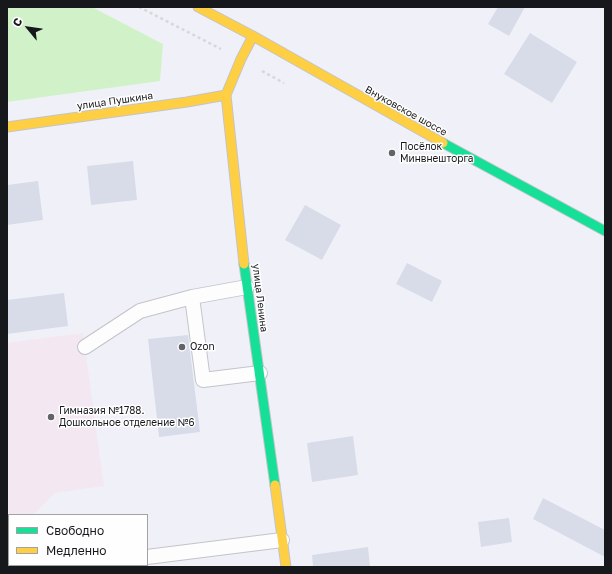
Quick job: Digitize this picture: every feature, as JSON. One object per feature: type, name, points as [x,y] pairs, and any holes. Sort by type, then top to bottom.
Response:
[{"type":"street","name":"Внуковское шоссе","points":[[198,7],[253,36],[402,121],[605,231]]},
{"type":"street","name":"улица Ленина","points":[[253,36],[241,59],[226,95],[248,287],[286,567]]},
{"type":"street","name":"улица Пушкина","points":[[7,127],[187,102],[226,95]]},
{"type":"lane","points":[[85,347],[140,311],[192,297],[248,287]]},
{"type":"lane","points":[[192,297],[203,380],[260,373]]},
{"type":"lane","points":[[148,557],[282,540]]},
{"type":"shaded area","name":"Гимназия №1788. Дошкольное отделение №6","points":[[83,333],[104,486],[55,493],[34,514],[8,514],[7,542],[7,343]]},
{"type":"green space","points":[[7,7],[92,7],[163,44],[160,81],[7,102]]},
{"type":"building","points":[[498,7],[525,7],[509,36],[488,24]]},
{"type":"building","points":[[530,33],[577,62],[552,103],[504,74]]},
{"type":"building","points":[[133,161],[137,200],[91,205],[87,166]]},
{"type":"building","points":[[38,181],[43,220],[7,225],[7,185]]},
{"type":"building","points":[[305,205],[341,225],[322,260],[285,240]]},
{"type":"building","points":[[407,263],[442,281],[432,302],[396,284]]},
{"type":"building","points":[[64,293],[68,326],[7,334],[7,300]]},
{"type":"building","points":[[188,335],[200,432],[159,437],[148,339]]},
{"type":"building","points":[[353,436],[358,475],[312,482],[307,443]]},
{"type":"building","points":[[543,498],[605,530],[605,557],[533,519]]},
{"type":"building","points":[[509,518],[512,542],[481,547],[478,522]]},
{"type":"building","points":[[368,547],[370,567],[313,567],[312,555]]},
{"type":"traffic: fast","points":[[443,143],[605,231]]},
{"type":"traffic: fast","points":[[244,264],[275,485]]},
{"type":"traffic: slow","points":[[198,7],[253,36],[443,143]]},
{"type":"traffic: slow","points":[[244,264],[226,95],[241,59],[253,36]]},
{"type":"traffic: slow","points":[[7,127],[187,102],[226,95]]},
{"type":"traffic: slow","points":[[275,485],[286,567]]},
{"type":"place","name":"Посёлок Минвнешторга","points":[[392,153]]},
{"type":"place","name":"Ozon","points":[[182,347]]},
{"type":"place","name":"Гимназия №1788. Дошкольное отделение №6","points":[[51,417]]}]
